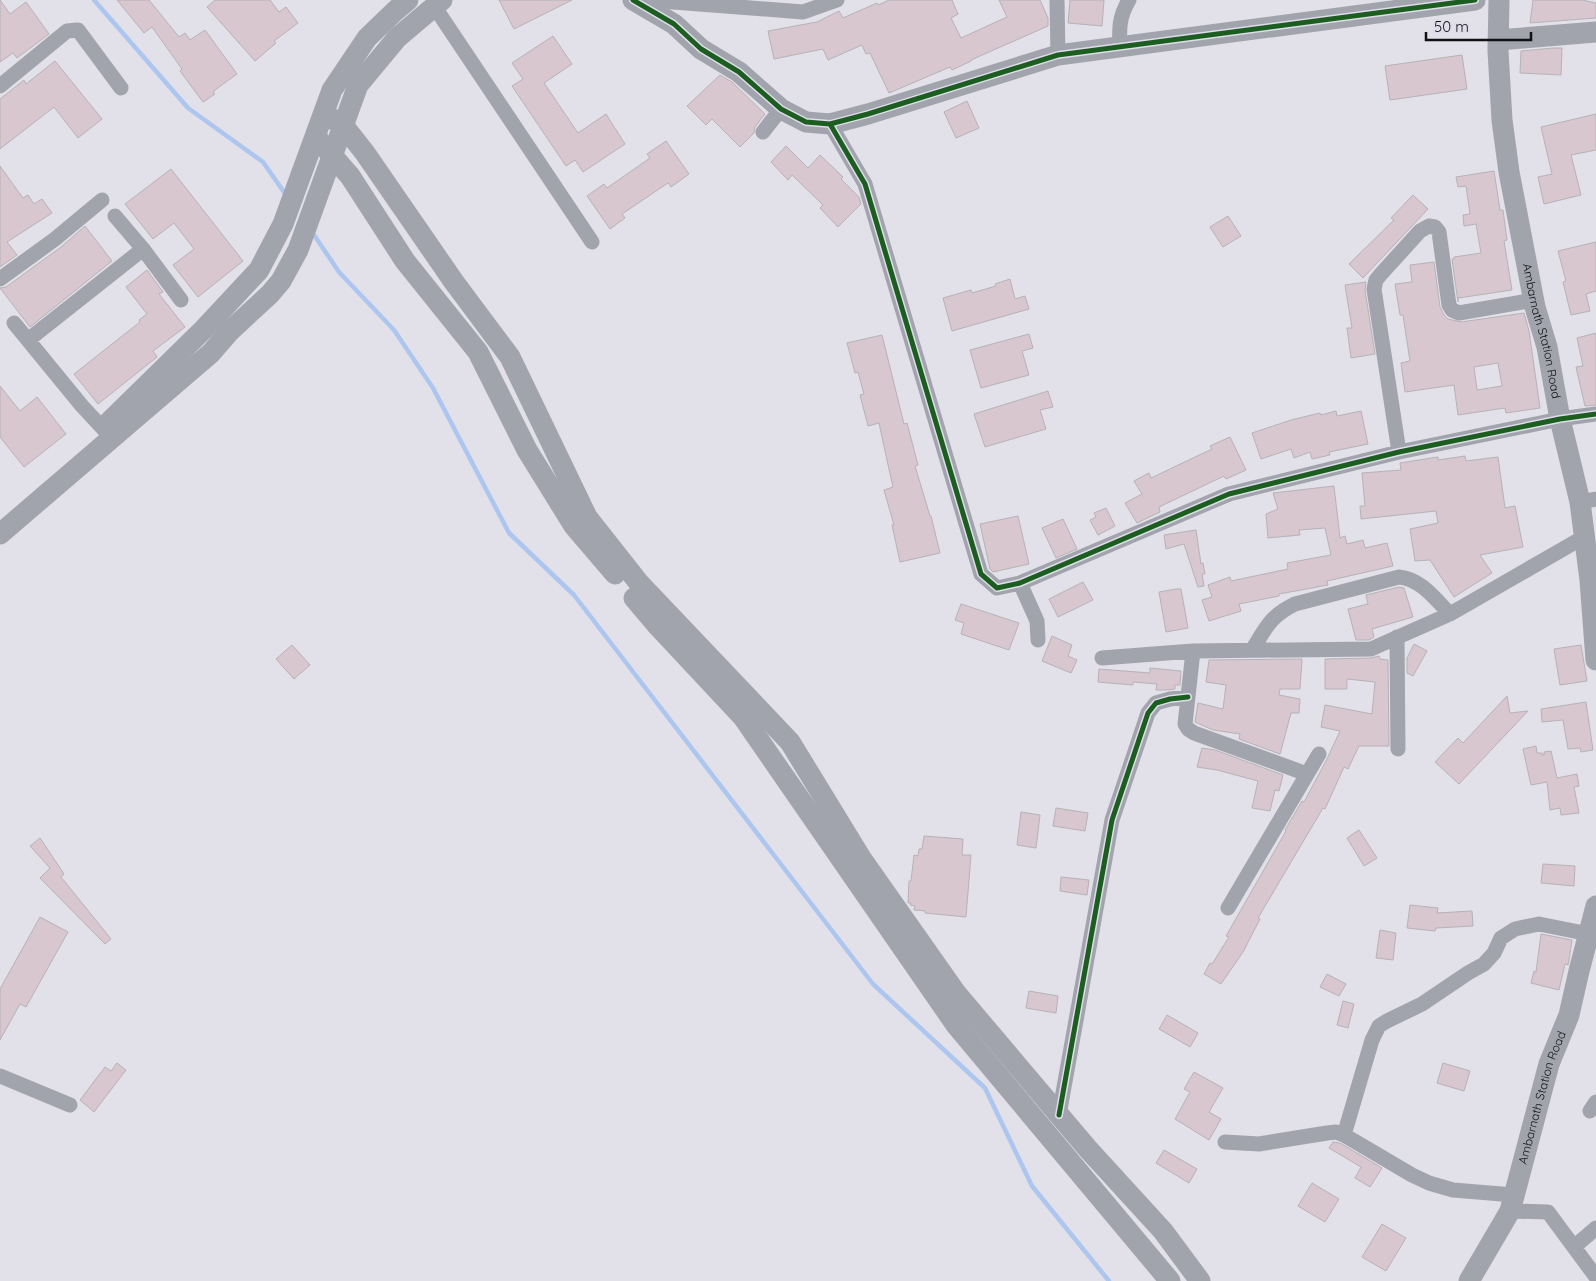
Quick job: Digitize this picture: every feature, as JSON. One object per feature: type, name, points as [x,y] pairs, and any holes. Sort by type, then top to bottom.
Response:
[{"type":"main road","points":[[0,534],[107,433],[259,270],[283,224],[332,90],[367,38],[394,10],[408,0]]},
{"type":"main road","points":[[637,2],[674,24],[701,48],[739,72],[781,109],[806,122],[830,124],[1058,55],[1475,0]]},
{"type":"main road","name":"Ambarnath Station Road","points":[[1499,0],[1498,40],[1502,120],[1509,172],[1534,300],[1547,347],[1560,419],[1588,501],[1590,580],[1596,660]]},
{"type":"main road","points":[[0,515],[211,353],[230,331],[270,294],[281,281],[298,250],[358,85],[398,38],[438,3]]},
{"type":"main road","points":[[1498,40],[1596,32]]},
{"type":"main road","points":[[324,114],[343,125],[365,153],[454,282],[510,357],[587,517],[639,584],[790,742],[861,858],[956,993],[1059,1115],[1163,1231],[1200,1281]]},
{"type":"main road","points":[[312,147],[329,164],[350,176],[406,261],[478,352],[527,450],[574,526],[656,624],[743,717],[956,1025],[1170,1281]]},
{"type":"main road","name":"Ambarnath Station Road","points":[[1469,1281],[1512,1203],[1550,1064],[1569,1015],[1578,971],[1596,906]]},
{"type":"street","points":[[637,2],[660,1],[803,12],[838,0]]},
{"type":"street","points":[[1057,0],[1058,55]]},
{"type":"street","points":[[1120,47],[1119,24],[1129,0]]},
{"type":"street","points":[[438,3],[592,242]]},
{"type":"street","points":[[0,86],[67,31],[78,30],[121,88]]},
{"type":"street","points":[[763,132],[781,109]]},
{"type":"street","points":[[830,124],[865,184],[981,574],[997,588],[1020,583],[1229,494],[1399,452],[1560,419],[1596,414]]},
{"type":"street","points":[[0,279],[55,239],[102,200]]},
{"type":"street","points":[[115,216],[143,249],[181,300]]},
{"type":"street","points":[[1399,452],[1374,289],[1376,280],[1381,274],[1420,231],[1429,226],[1435,227],[1439,232],[1449,305],[1452,310],[1459,313],[1534,300]]},
{"type":"street","points":[[28,340],[143,249]]},
{"type":"street","points":[[14,324],[107,433]]},
{"type":"street","points":[[1102,658],[1193,651],[1371,649],[1450,614],[1590,539]]},
{"type":"street","points":[[1252,650],[1273,617],[1295,604],[1399,577],[1418,583],[1450,614]]},
{"type":"street","points":[[1020,583],[1037,621],[1038,640]]},
{"type":"street","points":[[1397,637],[1398,750]]},
{"type":"street","points":[[1193,651],[1186,724],[1188,729],[1194,733],[1307,774]]},
{"type":"street","points":[[1059,1115],[1112,820],[1148,713],[1156,703],[1170,699],[1188,698]]},
{"type":"street","points":[[1228,908],[1319,754]]},
{"type":"street","points":[[1344,1135],[1372,1040],[1380,1026],[1422,1004],[1484,964],[1494,953],[1501,938],[1515,929],[1539,924],[1589,934]]},
{"type":"street","points":[[0,1076],[70,1104]]},
{"type":"street","points":[[1225,1142],[1259,1144],[1336,1132],[1429,1183],[1548,1212],[1596,1277]]},
{"type":"street","points":[[1574,1247],[1596,1228]]},
{"type":"building","points":[[0,0],[10,14],[26,2],[49,34],[17,58],[13,53],[0,62]]},
{"type":"building","points":[[117,0],[149,0],[179,37],[185,33],[190,40],[205,30],[237,74],[203,102],[180,71],[182,69],[152,27],[144,33]]},
{"type":"building","points":[[215,0],[270,0],[279,12],[286,7],[298,23],[274,41],[276,43],[255,61],[207,7]]},
{"type":"building","points":[[499,0],[572,0],[514,29]]},
{"type":"building","points":[[889,0],[952,0],[958,14],[951,18],[961,38],[1007,17],[999,0],[1040,0],[1048,18],[1048,26],[952,70],[950,67],[889,93],[870,53],[866,54],[862,45],[828,60],[823,49],[774,59],[768,31],[817,22],[839,11],[843,18],[877,3],[878,5]]},
{"type":"building","points":[[1070,0],[1104,0],[1102,26],[1068,23]]},
{"type":"building","points":[[1533,0],[1582,0],[1596,3],[1596,18],[1530,23]]},
{"type":"building","points":[[553,36],[572,64],[544,83],[578,133],[606,114],[625,144],[583,172],[575,160],[566,166],[512,86],[523,79],[512,63]]},
{"type":"building","points":[[1562,48],[1561,75],[1520,73],[1521,51]]},
{"type":"building","points":[[1462,55],[1467,89],[1390,100],[1385,66]]},
{"type":"building","points":[[55,61],[102,119],[78,138],[54,107],[0,149],[0,99],[24,80],[26,84]]},
{"type":"building","points":[[720,75],[732,82],[765,114],[755,127],[754,133],[740,147],[712,119],[706,125],[687,106]]},
{"type":"building","points":[[967,101],[979,128],[956,138],[944,112]]},
{"type":"building","points":[[1596,114],[1596,150],[1571,155],[1581,195],[1544,204],[1538,177],[1552,174],[1541,127]]},
{"type":"building","points":[[666,141],[689,174],[671,187],[668,183],[622,214],[625,218],[610,229],[587,196],[604,184],[607,188],[650,158],[647,154]]},
{"type":"building","points":[[786,146],[808,168],[820,155],[843,177],[841,179],[859,197],[861,204],[838,227],[820,208],[823,205],[792,175],[788,180],[771,162]]},
{"type":"building","points":[[0,166],[23,198],[28,195],[34,204],[42,199],[52,213],[7,242],[17,255],[0,267]]},
{"type":"building","points":[[171,169],[243,261],[198,297],[173,265],[194,249],[174,223],[153,239],[125,204]]},
{"type":"building","points":[[1494,171],[1500,210],[1503,210],[1507,240],[1504,241],[1512,290],[1458,298],[1458,302],[1452,259],[1454,257],[1481,253],[1476,224],[1464,226],[1463,215],[1470,214],[1466,186],[1458,187],[1456,177]]},
{"type":"building","points":[[1413,195],[1428,209],[1363,278],[1349,264],[1394,220],[1391,218]]},
{"type":"building","points":[[1228,216],[1241,236],[1223,247],[1210,227]]},
{"type":"building","points":[[85,226],[112,261],[30,327],[0,288],[6,287],[61,247]]},
{"type":"building","points":[[1596,242],[1596,291],[1586,294],[1590,311],[1571,315],[1563,282],[1566,281],[1558,251]]},
{"type":"building","points":[[1434,262],[1440,307],[1448,319],[1461,322],[1524,313],[1529,331],[1540,408],[1506,413],[1505,408],[1458,415],[1454,385],[1405,392],[1401,363],[1410,361],[1403,315],[1400,315],[1395,284],[1412,282],[1410,265]],"holes":[[[1498,363],[1502,386],[1477,390],[1474,367]]]},
{"type":"building","points":[[147,270],[163,292],[159,294],[185,327],[153,351],[157,357],[98,404],[74,374],[140,322],[139,320],[147,314],[126,287]]},
{"type":"building","points":[[1010,279],[1015,299],[1025,296],[1029,309],[952,331],[943,298],[971,290],[972,293],[996,286],[995,284]]},
{"type":"building","points":[[1366,282],[1365,290],[1375,354],[1351,358],[1347,328],[1352,328],[1345,285]]},
{"type":"building","points":[[1596,333],[1596,405],[1585,406],[1576,367],[1583,366],[1577,338]]},
{"type":"building","points":[[1029,334],[1033,348],[1022,351],[1029,375],[981,388],[970,350]]},
{"type":"building","points":[[882,335],[904,424],[907,423],[918,465],[915,466],[931,516],[940,553],[900,562],[892,525],[894,525],[884,490],[893,487],[879,423],[868,426],[860,395],[864,394],[858,372],[855,373],[847,343]]},
{"type":"building","points":[[0,386],[20,411],[37,397],[66,434],[24,467],[0,437]]},
{"type":"building","points":[[1048,391],[1053,407],[1040,410],[1046,429],[985,447],[974,414]]},
{"type":"building","points":[[1336,411],[1337,416],[1361,411],[1368,444],[1329,452],[1330,455],[1312,459],[1310,452],[1294,458],[1291,449],[1261,459],[1252,433],[1291,420]]},
{"type":"building","points":[[1230,437],[1246,470],[1226,479],[1224,476],[1159,507],[1160,512],[1137,523],[1125,503],[1142,494],[1134,481],[1149,473],[1151,478],[1212,449],[1210,446]]},
{"type":"building","points":[[1465,456],[1466,461],[1498,457],[1505,508],[1515,506],[1523,547],[1480,555],[1492,573],[1454,597],[1430,560],[1415,561],[1410,529],[1438,523],[1436,511],[1361,519],[1360,506],[1365,506],[1362,473],[1401,470],[1400,463],[1438,457],[1438,460]]},
{"type":"building","points":[[1334,486],[1340,538],[1345,536],[1347,544],[1363,540],[1365,548],[1387,543],[1393,566],[1327,581],[1328,585],[1239,604],[1241,611],[1209,621],[1202,600],[1212,597],[1208,585],[1230,577],[1231,581],[1288,569],[1287,563],[1331,555],[1325,528],[1299,530],[1300,535],[1268,538],[1266,514],[1278,509],[1273,493]]},
{"type":"building","points":[[1106,508],[1115,526],[1098,535],[1090,520],[1096,517],[1094,513]]},
{"type":"building","points":[[1018,516],[1029,564],[993,572],[990,569],[980,524]]},
{"type":"building","points":[[1063,519],[1077,549],[1056,558],[1042,528]]},
{"type":"building","points":[[1196,530],[1201,564],[1203,563],[1205,574],[1202,574],[1204,586],[1198,587],[1184,544],[1166,549],[1164,535]]},
{"type":"building","points":[[1083,582],[1093,600],[1058,617],[1049,599]]},
{"type":"building","points":[[1399,587],[1404,588],[1413,617],[1372,629],[1374,637],[1369,640],[1356,640],[1348,609],[1368,604],[1366,595]]},
{"type":"building","points":[[1181,589],[1188,628],[1166,632],[1159,592]]},
{"type":"building","points":[[961,604],[1019,623],[1009,650],[961,634],[964,623],[955,620]]},
{"type":"building","points":[[1052,636],[1072,645],[1068,656],[1077,660],[1071,673],[1042,661]]},
{"type":"building","points":[[1414,644],[1427,651],[1413,676],[1407,673],[1407,658]]},
{"type":"building","points":[[292,645],[310,665],[294,679],[276,659]]},
{"type":"building","points":[[1581,645],[1587,681],[1560,685],[1554,649]]},
{"type":"building","points":[[1379,656],[1380,659],[1388,660],[1389,746],[1359,746],[1348,769],[1344,767],[1325,809],[1323,808],[1258,918],[1260,919],[1243,952],[1221,984],[1204,974],[1229,937],[1226,936],[1285,830],[1302,801],[1304,802],[1340,731],[1321,727],[1325,705],[1372,714],[1375,682],[1347,679],[1347,689],[1325,689],[1325,659],[1371,658]]},
{"type":"building","points":[[1302,659],[1300,689],[1280,689],[1279,695],[1300,699],[1299,713],[1291,713],[1280,754],[1239,739],[1240,734],[1213,730],[1195,722],[1198,703],[1223,709],[1226,685],[1206,682],[1209,660]]},
{"type":"building","points":[[1150,668],[1181,671],[1180,685],[1175,685],[1175,689],[1156,690],[1157,684],[1133,682],[1133,685],[1098,682],[1099,669],[1150,673]]},
{"type":"building","points":[[1507,696],[1510,713],[1528,711],[1459,784],[1435,762],[1458,738],[1463,743]]},
{"type":"building","points":[[1586,702],[1593,750],[1581,752],[1580,748],[1568,749],[1563,720],[1542,722],[1541,709]]},
{"type":"building","points":[[1536,746],[1537,753],[1542,753],[1542,755],[1544,755],[1544,752],[1551,751],[1557,778],[1577,774],[1579,786],[1574,787],[1579,813],[1561,815],[1560,808],[1550,810],[1547,782],[1531,785],[1523,749]]},
{"type":"building","points":[[1202,748],[1215,750],[1283,775],[1279,791],[1275,790],[1270,811],[1252,808],[1258,781],[1217,770],[1197,767]]},
{"type":"building","points":[[1056,808],[1088,813],[1085,831],[1053,826]]},
{"type":"building","points":[[1021,812],[1040,815],[1036,848],[1017,845]]},
{"type":"building","points":[[1359,830],[1377,858],[1364,866],[1347,838]]},
{"type":"building","points":[[924,836],[963,839],[962,855],[971,855],[966,917],[925,913],[925,911],[914,910],[915,906],[908,903],[909,881],[911,881],[914,855],[918,856],[919,849],[922,849]]},
{"type":"building","points":[[40,838],[64,874],[61,877],[111,939],[105,944],[40,878],[50,868],[30,846]]},
{"type":"building","points":[[1543,864],[1575,866],[1574,886],[1541,883]]},
{"type":"building","points":[[1061,877],[1089,880],[1087,895],[1060,891]]},
{"type":"building","points":[[1410,905],[1438,908],[1437,913],[1472,911],[1473,926],[1436,928],[1435,931],[1407,928]]},
{"type":"building","points":[[40,917],[68,932],[26,1007],[20,1004],[0,1040],[0,989]]},
{"type":"building","points":[[1380,930],[1396,933],[1393,960],[1376,958]]},
{"type":"building","points":[[1541,934],[1572,940],[1568,965],[1565,964],[1559,990],[1531,983],[1534,971],[1536,972]]},
{"type":"building","points":[[1327,974],[1346,984],[1339,996],[1320,987]]},
{"type":"building","points":[[1029,991],[1058,996],[1056,1013],[1026,1008]]},
{"type":"building","points":[[1343,1001],[1354,1004],[1348,1028],[1337,1025]]},
{"type":"building","points":[[1167,1015],[1198,1033],[1190,1047],[1159,1029]]},
{"type":"building","points":[[117,1063],[126,1070],[94,1112],[80,1100],[105,1067],[111,1071]]},
{"type":"building","points":[[1443,1063],[1470,1071],[1464,1091],[1437,1083]]},
{"type":"building","points":[[1194,1072],[1223,1088],[1209,1112],[1221,1119],[1209,1140],[1175,1119],[1190,1092],[1184,1089]]},
{"type":"building","points":[[1333,1142],[1340,1143],[1382,1168],[1370,1187],[1355,1178],[1361,1167],[1329,1148]]},
{"type":"building","points":[[1164,1150],[1197,1169],[1189,1183],[1156,1163]]},
{"type":"building","points":[[1312,1183],[1339,1199],[1325,1222],[1298,1206]]},
{"type":"building","points":[[1382,1224],[1406,1238],[1386,1271],[1362,1257]]},
{"type":"waterway","points":[[94,0],[188,108],[263,162],[286,195]]},
{"type":"waterway","points":[[312,232],[339,272],[394,330],[433,388],[509,533],[574,595],[873,984],[985,1088],[1032,1186],[1109,1281]]},
{"type":"cycle path","points":[[633,0],[674,24],[701,49],[739,72],[781,109],[806,122],[830,124],[1058,55],[1475,0]]},
{"type":"cycle path","points":[[830,124],[865,184],[981,574],[997,588],[1020,583],[1229,494],[1399,452],[1560,419],[1596,414]]},
{"type":"cycle path","points":[[1059,1115],[1112,820],[1148,713],[1156,703],[1188,697]]}]
